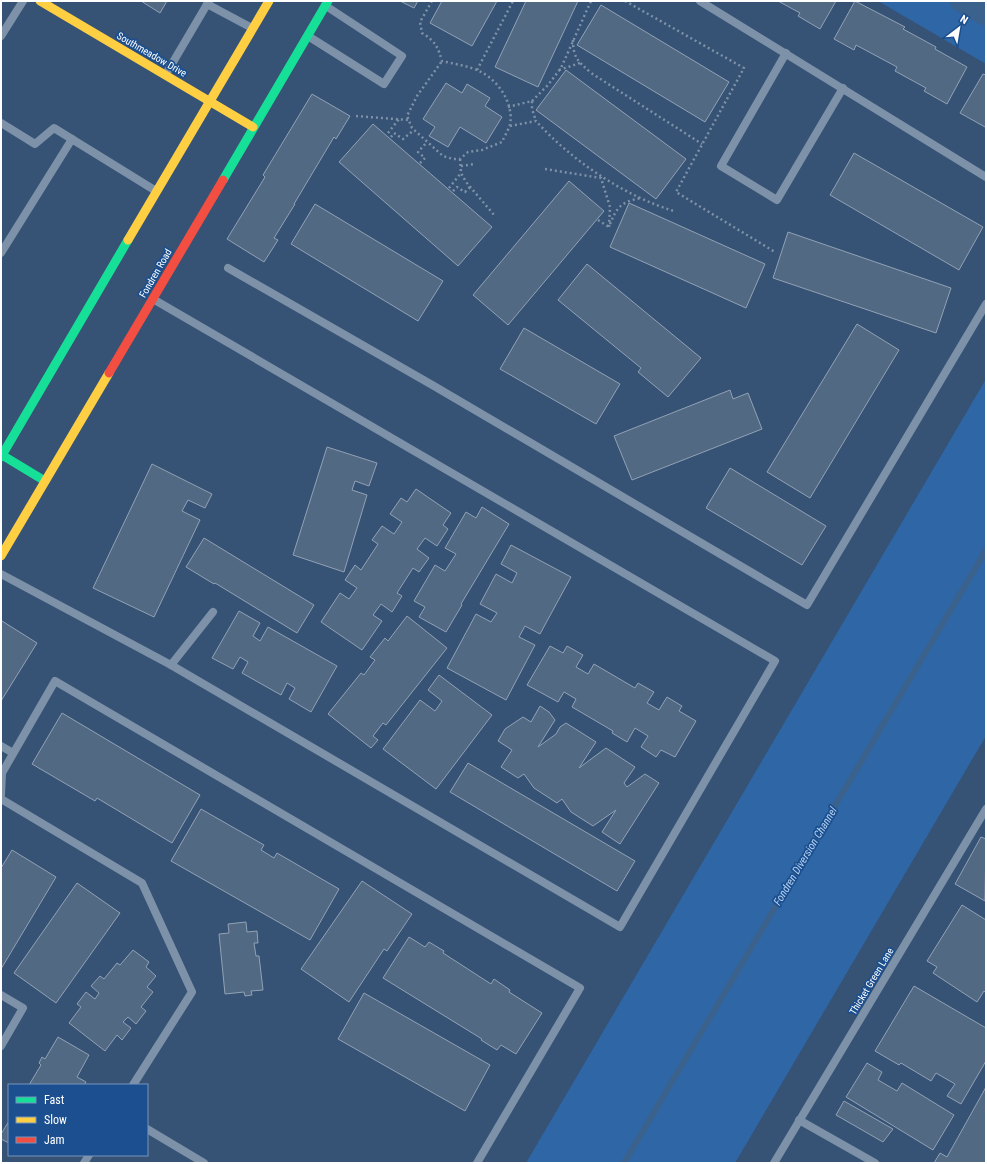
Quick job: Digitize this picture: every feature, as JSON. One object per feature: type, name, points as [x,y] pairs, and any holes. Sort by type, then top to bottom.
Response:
[{"type":"main road","name":"Southmeadow Drive","points":[[40,1],[253,127]]},
{"type":"main road","points":[[46,481],[1,455],[269,1]]},
{"type":"main road","name":"Fondren Road","points":[[1,556],[326,3]]},
{"type":"lane","points":[[1,36],[23,1]]},
{"type":"lane","points":[[700,1],[986,177]]},
{"type":"lane","points":[[165,75],[208,2],[253,28]]},
{"type":"lane","points":[[308,35],[384,84],[402,56],[326,3]]},
{"type":"lane","points":[[786,53],[721,166],[777,200],[843,88]]},
{"type":"lane","points":[[1,123],[35,144],[54,128],[157,192]]},
{"type":"lane","points":[[1,253],[72,139]]},
{"type":"lane","points":[[228,268],[434,386],[807,604],[986,304]]},
{"type":"lane","points":[[1,574],[171,665],[620,927],[776,661],[153,298]]},
{"type":"lane","points":[[171,665],[213,612]]},
{"type":"lane","points":[[1,796],[1,773],[55,681],[580,988],[477,1163]]},
{"type":"lane","points":[[1,746],[13,752]]},
{"type":"lane","points":[[1,799],[142,883],[192,992],[134,1084]]},
{"type":"lane","name":"Thicket Green Lane","points":[[774,1163],[986,809]]},
{"type":"lane","points":[[1,995],[23,1008],[1,1046]]},
{"type":"lane","points":[[799,1120],[874,1163]]},
{"type":"lane","points":[[148,1130],[204,1163]]},
{"type":"path","points":[[432,1],[420,22],[422,33],[432,39],[439,50],[442,61]]},
{"type":"path","points":[[477,70],[513,1]]},
{"type":"path","points":[[508,107],[532,101],[548,85],[558,70],[591,1]]},
{"type":"path","points":[[625,1],[744,68],[676,192],[775,252]]},
{"type":"path","points":[[573,40],[573,51],[580,63],[590,73],[702,144]]},
{"type":"path","points":[[442,61],[477,70],[497,84],[504,96],[510,112],[510,126],[502,142],[482,150],[468,152],[460,159],[453,159],[443,156],[414,130],[407,116],[417,96],[442,61]]},
{"type":"path","points":[[558,70],[580,63]]},
{"type":"path","points":[[532,101],[532,109],[536,121],[548,134],[601,178],[658,206],[674,211]]},
{"type":"path","points":[[356,116],[409,120]]},
{"type":"path","points":[[388,133],[399,119]]},
{"type":"path","points":[[510,126],[536,121]]},
{"type":"path","points":[[391,137],[394,133],[403,139],[414,130]]},
{"type":"path","points":[[420,164],[425,158],[418,152],[427,142]]},
{"type":"path","points":[[460,159],[461,174],[495,216]]},
{"type":"path","points":[[461,166],[475,164]]},
{"type":"path","points":[[545,169],[601,178]]},
{"type":"path","points":[[449,188],[461,174]]},
{"type":"path","points":[[601,178],[610,207],[609,227]]},
{"type":"path","points":[[453,191],[457,187],[465,192],[470,187]]},
{"type":"path","points":[[609,227],[614,213],[620,206],[629,200],[641,198]]},
{"type":"path","points":[[598,220],[609,227]]},
{"type":"shaded area","points":[[878,1],[986,1],[986,64]]},
{"type":"shaded area","points":[[986,379],[986,736],[735,1163],[526,1163]]},
{"type":"building","points":[[141,1],[167,1],[160,13]]},
{"type":"building","points":[[400,1],[418,1],[414,8]]},
{"type":"building","points":[[442,1],[497,1],[472,46],[430,23]]},
{"type":"building","points":[[526,1],[578,1],[538,87],[495,67]]},
{"type":"building","points":[[778,1],[836,1],[820,29],[798,16],[800,13]]},
{"type":"building","points":[[855,1],[905,27],[903,29],[936,47],[935,49],[967,67],[947,104],[924,91],[926,88],[895,71],[897,67],[856,45],[854,50],[834,39]]},
{"type":"building","points":[[601,5],[729,82],[705,122],[577,45]]},
{"type":"building","points":[[566,70],[686,159],[656,199],[536,110]]},
{"type":"building","points":[[983,74],[986,75],[985,127],[960,113]]},
{"type":"building","points":[[446,83],[462,93],[467,84],[490,98],[485,106],[502,117],[486,143],[460,127],[448,147],[429,136],[435,127],[423,119]]},
{"type":"building","points":[[312,94],[350,116],[336,139],[334,137],[294,204],[274,238],[278,240],[264,262],[227,239],[265,177],[263,175]]},
{"type":"building","points":[[373,124],[492,227],[458,266],[339,162]]},
{"type":"building","points":[[854,153],[983,227],[959,270],[830,195]]},
{"type":"building","points":[[569,181],[604,211],[508,325],[473,295]]},
{"type":"building","points":[[629,203],[765,264],[746,308],[610,247]]},
{"type":"building","points":[[315,204],[443,281],[418,321],[291,244]]},
{"type":"building","points":[[788,232],[951,288],[936,333],[773,278]]},
{"type":"building","points":[[587,264],[701,358],[668,397],[638,372],[641,368],[558,300]]},
{"type":"building","points":[[857,324],[899,350],[810,498],[767,472]]},
{"type":"building","points":[[524,328],[620,384],[596,424],[500,369]]},
{"type":"building","points":[[730,390],[733,399],[748,393],[762,429],[632,480],[614,436]]},
{"type":"building","points":[[327,447],[377,463],[369,486],[355,481],[352,490],[367,495],[344,572],[293,555]]},
{"type":"building","points":[[152,464],[212,494],[205,508],[188,500],[182,511],[200,520],[154,617],[93,588]]},
{"type":"building","points":[[730,468],[826,526],[802,565],[706,508]]},
{"type":"building","points":[[416,489],[451,513],[443,525],[448,529],[437,546],[425,538],[417,549],[429,558],[419,572],[413,568],[397,593],[402,596],[392,612],[381,604],[373,615],[382,621],[362,650],[321,622],[340,593],[349,599],[357,588],[345,580],[355,565],[361,570],[378,544],[372,540],[382,526],[394,534],[402,522],[390,514],[401,498],[407,502]]},
{"type":"building","points":[[482,507],[509,524],[446,632],[419,617],[425,607],[414,601],[435,565],[445,571],[456,554],[445,548],[466,512],[476,518]]},
{"type":"building","points":[[204,538],[314,605],[297,633],[186,567]]},
{"type":"building","points":[[511,545],[571,577],[540,634],[525,626],[519,637],[535,645],[506,700],[447,668],[476,614],[491,622],[497,613],[480,604],[496,574],[512,583],[517,573],[501,564]]},
{"type":"building","points":[[239,611],[260,623],[253,636],[260,641],[268,627],[337,666],[311,712],[289,699],[295,688],[287,683],[281,695],[242,673],[248,662],[240,657],[233,669],[212,658]]},
{"type":"building","points":[[407,616],[447,648],[386,725],[383,723],[373,736],[378,740],[371,748],[328,714],[361,673],[364,675],[375,660],[370,657],[385,638],[388,641]]},
{"type":"building","points":[[2,621],[37,643],[1,701],[1,623]]},
{"type":"building","points":[[550,646],[563,653],[567,646],[583,655],[576,667],[588,674],[594,664],[635,688],[638,683],[654,692],[647,703],[659,710],[667,697],[682,706],[679,711],[696,721],[675,757],[661,750],[656,757],[641,747],[648,736],[635,728],[627,742],[612,733],[613,731],[572,707],[576,699],[564,692],[558,702],[527,685]]},
{"type":"building","points":[[439,675],[492,715],[436,789],[383,749],[420,700],[435,711],[442,701],[428,690]]},
{"type":"building","points":[[540,706],[549,712],[555,720],[538,747],[556,734],[560,727],[566,723],[596,742],[579,768],[606,748],[635,767],[624,783],[627,787],[645,774],[659,783],[620,844],[602,832],[616,810],[593,826],[571,812],[562,799],[557,803],[534,788],[524,774],[518,778],[501,767],[512,750],[498,741],[505,729],[523,717],[531,722]]},
{"type":"building","points":[[62,713],[200,795],[172,843],[97,798],[95,801],[32,764]]},
{"type":"building","points":[[468,763],[635,861],[617,891],[450,792]]},
{"type":"building","points":[[201,809],[264,845],[261,850],[274,858],[277,853],[339,889],[310,940],[171,861]]},
{"type":"building","points":[[981,837],[986,839],[985,901],[955,884]]},
{"type":"building","points":[[12,850],[56,877],[1,969],[1,868]]},
{"type":"building","points":[[362,881],[412,914],[387,951],[384,949],[349,1002],[301,969]]},
{"type":"building","points":[[77,883],[120,913],[56,1003],[14,973]]},
{"type":"building","points":[[962,905],[986,920],[986,993],[984,991],[977,1002],[933,973],[937,967],[927,961]]},
{"type":"building","points":[[246,922],[247,932],[257,931],[258,943],[254,943],[256,956],[259,956],[263,990],[251,991],[252,995],[245,996],[244,992],[225,994],[219,934],[229,933],[228,924]]},
{"type":"building","points":[[409,937],[425,947],[429,942],[444,951],[443,953],[491,984],[494,979],[510,990],[509,992],[542,1013],[516,1054],[501,1045],[497,1050],[481,1040],[482,1039],[383,978]]},
{"type":"building","points":[[133,950],[149,962],[146,967],[156,976],[147,987],[153,992],[141,1007],[146,1011],[136,1024],[128,1017],[123,1022],[131,1028],[122,1040],[117,1035],[105,1051],[69,1023],[81,1007],[77,1004],[86,992],[95,999],[99,993],[91,986],[100,976],[104,979],[117,963],[120,965]]},
{"type":"building","points":[[914,986],[986,1028],[986,1061],[961,1104],[947,1096],[955,1084],[936,1073],[931,1081],[901,1063],[899,1065],[875,1051]]},
{"type":"building","points":[[364,993],[490,1065],[465,1111],[338,1039]]},
{"type":"building","points":[[58,1037],[89,1055],[77,1077],[86,1082],[85,1084],[30,1084],[41,1065],[39,1063],[42,1057],[45,1059]]},
{"type":"building","points":[[867,1063],[882,1072],[878,1080],[897,1091],[902,1083],[954,1115],[933,1150],[846,1097]]},
{"type":"building","points":[[986,1087],[986,1163],[934,1163],[940,1153],[947,1157]]},
{"type":"building","points":[[844,1101],[893,1129],[883,1142],[836,1115]]},
{"type":"building","points":[[8,1123],[8,1142],[1,1139],[1,1134]]},
{"type":"waterway","points":[[961,1],[986,15]]},
{"type":"waterway","name":"Fondren Diversion Channel","points":[[624,1163],[986,550]]},
{"type":"traffic: fast","points":[[223,180],[328,1]]},
{"type":"traffic: fast","points":[[1,457],[128,240]]},
{"type":"traffic: fast","points":[[2,455],[45,481]]},
{"type":"traffic: slow","points":[[40,1],[253,127]]},
{"type":"traffic: slow","points":[[128,240],[269,1]]},
{"type":"traffic: slow","points":[[1,556],[109,373]]},
{"type":"traffic: jam","points":[[109,373],[223,180]]}]
